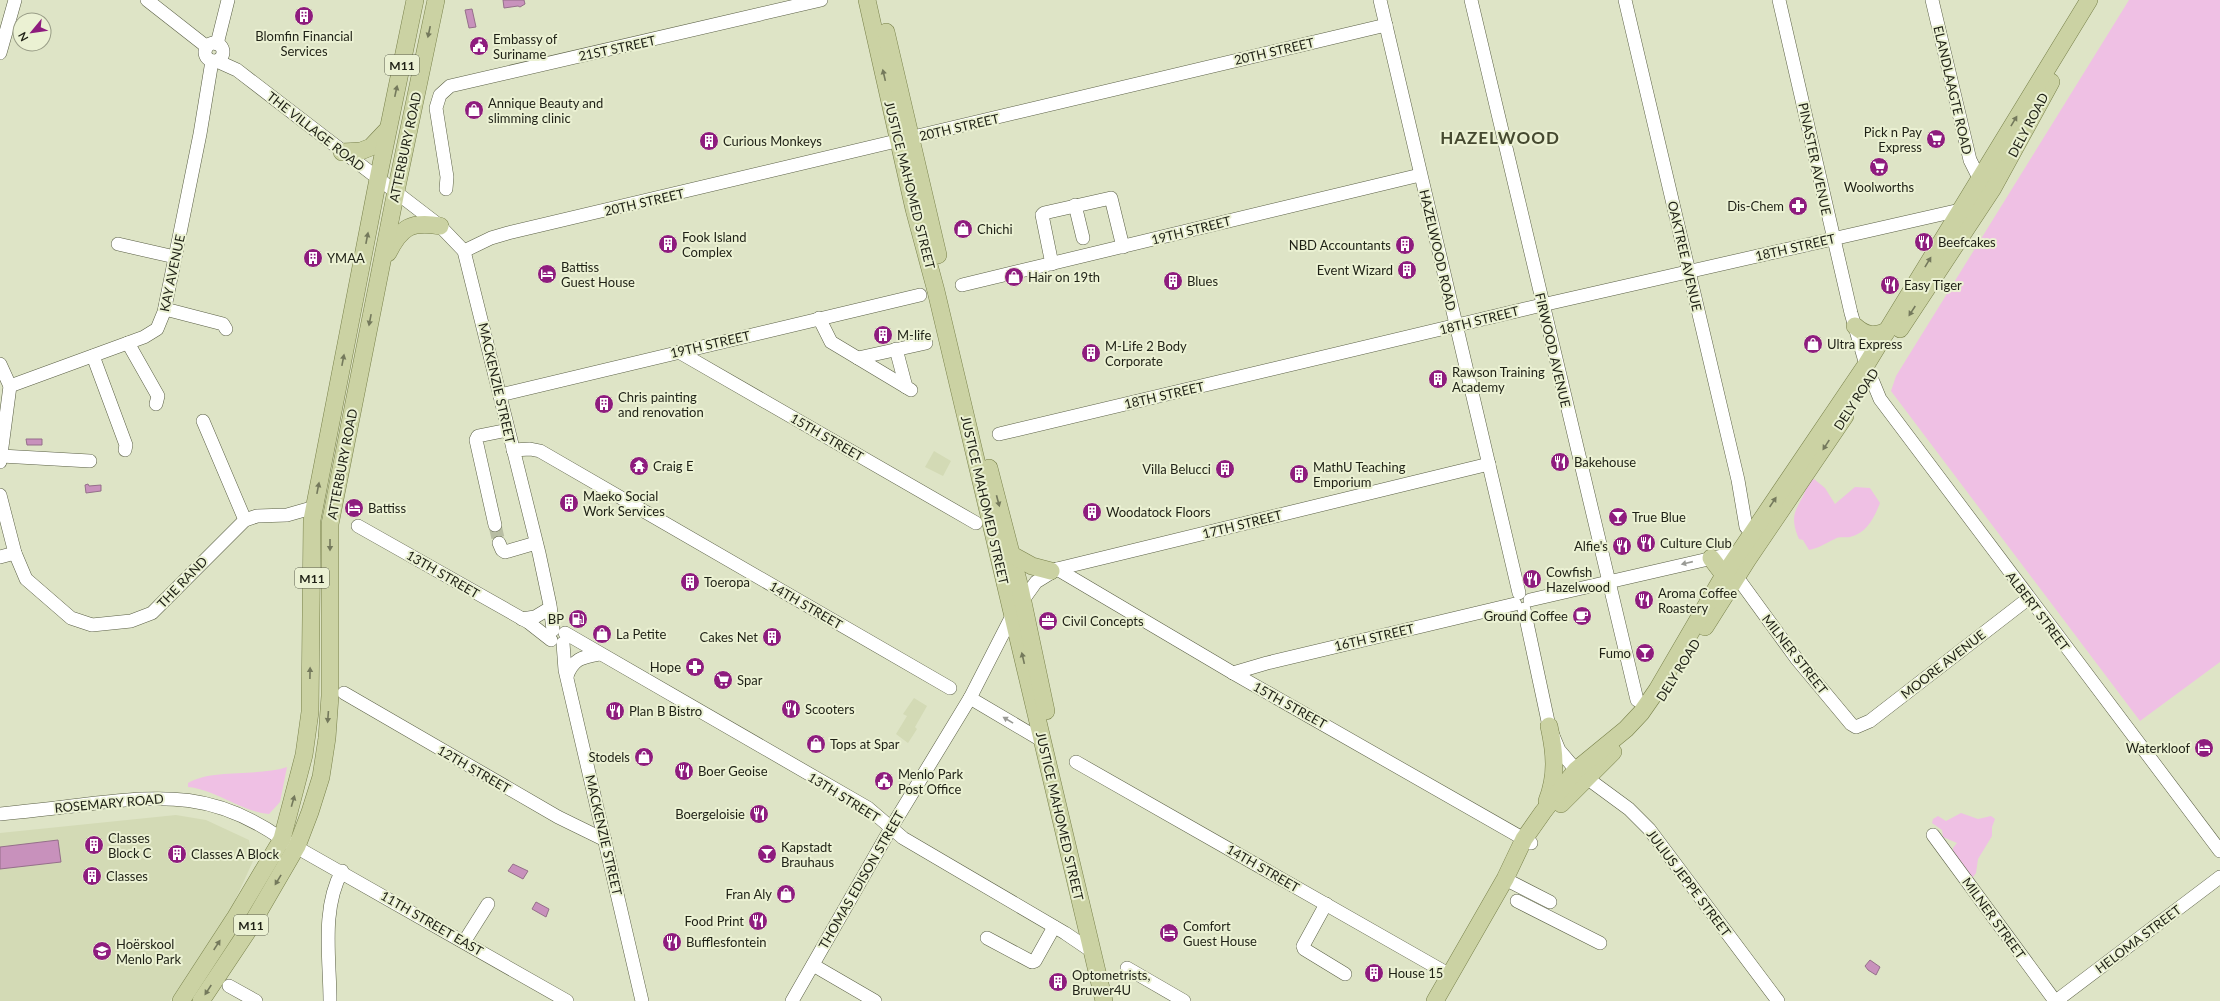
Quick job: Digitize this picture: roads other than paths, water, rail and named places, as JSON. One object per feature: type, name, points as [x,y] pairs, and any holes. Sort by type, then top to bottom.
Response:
[{"type":"main road","name":"ATTERBURY ROAD","points":[[181,1001],[235,918],[282,839],[304,755],[310,712],[312,530],[315,507],[378,179],[415,0]]},
{"type":"main road","name":"ATTERBURY ROAD","points":[[201,1001],[247,932],[297,846],[310,812],[320,777],[327,738],[330,696],[330,524],[377,282],[436,0]]},
{"type":"main road","name":"JUSTICE MAHOMED STREET","points":[[867,0],[905,139],[980,436],[1012,555],[1018,607],[1041,740],[1104,1001]]},
{"type":"main road","name":"JUSTICE MAHOMED STREET","points":[[878,0],[905,139],[1018,607],[1039,672],[1052,746],[1114,1001]]},
{"type":"main road","name":"DELY ROAD","points":[[1868,371],[1887,331],[1960,210],[1983,180],[2094,0]]},
{"type":"main road","name":"DELY ROAD","points":[[1582,774],[1649,716],[1730,576],[1993,188],[2094,0]]},
{"type":"main road","points":[[1983,180],[2026,127]]},
{"type":"main road","points":[[342,152],[361,151],[372,147],[388,129]]},
{"type":"main road","points":[[377,282],[387,256],[401,232],[419,224],[440,226]]},
{"type":"main road","points":[[1855,326],[1865,334],[1875,334],[1887,331]]},
{"type":"main road","points":[[1739,552],[1750,547],[1769,519]]},
{"type":"main road","name":"DELY ROAD","points":[[1730,576],[1739,552],[1753,532],[1769,519]]},
{"type":"main road","points":[[1012,555],[1032,566],[1054,570]]},
{"type":"main road","points":[[1711,558],[1730,576]]},
{"type":"main road","points":[[1435,1001],[1527,841],[1542,812],[1554,777],[1555,754],[1549,726]]},
{"type":"main road","points":[[1542,812],[1582,774]]},
{"type":"main road","points":[[1527,841],[1582,774]]},
{"type":"street","points":[[7,0],[8,21]]},
{"type":"street","points":[[0,53],[15,0]]},
{"type":"street","points":[[147,0],[215,53]]},
{"type":"street","name":"KAY AVENUE","points":[[10,386],[144,337],[157,329],[165,309],[215,53],[228,0]]},
{"type":"street","name":"21ST STREET","points":[[446,189],[447,178],[436,108],[440,95],[450,86],[821,0]]},
{"type":"street","name":"HAZELWOOD ROAD","points":[[1380,0],[1420,175],[1522,602],[1549,726],[1559,750],[1582,774]]},
{"type":"street","name":"FIRWOOD AVENUE","points":[[1471,0],[1542,305],[1637,700]]},
{"type":"street","name":"OAKTREE AVENUE","points":[[1625,0],[1689,272],[1744,512],[1746,527],[1753,532]]},
{"type":"street","name":"PINASTER AVENUE","points":[[1779,0],[1832,238],[1868,371]]},
{"type":"street","name":"ELANDLAAGTE ROAD","points":[[1932,0],[1970,160],[1983,180]]},
{"type":"street","name":"20TH STREET","points":[[464,251],[490,238],[508,233],[1386,24]]},
{"type":"street","name":"THE VILLAGE ROAD","points":[[215,53],[342,152],[396,191]]},
{"type":"street","name":"19TH STREET","points":[[962,285],[1420,175]]},
{"type":"street","name":"MACKENZIE STREET","points":[[396,191],[440,226],[464,251],[536,543],[642,1001]]},
{"type":"street","points":[[1052,264],[1042,215],[1044,213],[1075,205],[1111,198],[1123,247]]},
{"type":"street","points":[[1075,205],[1083,238]]},
{"type":"street","name":"18TH STREET","points":[[999,434],[1542,305],[1960,210]]},
{"type":"street","points":[[118,244],[175,257]]},
{"type":"street","name":"19TH STREET","points":[[500,395],[920,294]]},
{"type":"street","points":[[165,309],[223,324],[226,329]]},
{"type":"street","points":[[819,318],[831,342],[909,388],[896,349]]},
{"type":"street","points":[[858,358],[926,342]]},
{"type":"street","points":[[128,343],[158,396],[156,404]]},
{"type":"street","name":"15TH STREET","points":[[678,352],[976,523]]},
{"type":"street","points":[[93,356],[126,445],[125,450]]},
{"type":"street","points":[[0,364],[10,386],[9,405],[0,462]]},
{"type":"street","name":"ALBERT STREET","points":[[1868,371],[1880,399],[1892,416],[2220,851]]},
{"type":"street","points":[[203,422],[245,520]]},
{"type":"street","points":[[494,525],[476,440],[478,436],[508,430]]},
{"type":"street","name":"14TH STREET","points":[[513,450],[530,449],[540,451],[950,688]]},
{"type":"street","points":[[0,456],[90,460]]},
{"type":"street","name":"17TH STREET","points":[[1018,607],[1036,582],[1054,570],[1489,464]]},
{"type":"street","name":"THE RAND","points":[[0,495],[15,553],[26,579],[71,618],[92,625],[131,621],[148,615],[157,609],[233,530],[245,520],[257,516],[287,515],[315,507]]},
{"type":"street","points":[[1744,512],[1755,517],[1769,519]]},
{"type":"street","points":[[287,515],[312,530]]},
{"type":"street","name":"13TH STREET","points":[[358,526],[525,621],[558,637],[595,651],[868,808],[903,838],[1060,930],[1092,952]]},
{"type":"street","points":[[499,543],[502,550],[505,552],[536,543]]},
{"type":"street","name":"16TH STREET","points":[[1233,674],[1267,663],[1739,552]]},
{"type":"street","points":[[0,557],[15,553]]},
{"type":"street","name":"15TH STREET","points":[[1054,570],[1233,674],[1527,841]]},
{"type":"street","name":"MILNER STREET","points":[[1730,576],[1851,724],[1856,727]]},
{"type":"street","name":"MOORE AVENUE","points":[[1856,727],[1870,721],[2029,598]]},
{"type":"street","points":[[525,621],[535,617],[550,606]]},
{"type":"street","name":"THOMAS EDISON STREET","points":[[792,1001],[891,828],[970,698],[1018,607]]},
{"type":"street","points":[[566,673],[576,660],[595,651]]},
{"type":"street","name":"12TH STREET","points":[[344,693],[558,817],[605,840]]},
{"type":"street","points":[[970,698],[1041,740]]},
{"type":"street","name":"14TH STREET","points":[[1076,762],[1450,975]]},
{"type":"street","name":"JULIUS JEPPE STREET","points":[[1582,774],[1629,809],[1649,829],[1778,1001]]},
{"type":"street","name":"ROSEMARY ROAD","points":[[0,814],[131,799],[166,798],[206,803],[236,813],[262,825],[282,839],[297,846]]},
{"type":"street","name":"MILNER STREET","points":[[1933,835],[2055,1001]]},
{"type":"street","name":"11TH STREET EAST","points":[[297,846],[566,1001]]},
{"type":"street","points":[[330,1001],[330,917],[333,895],[342,872]]},
{"type":"street","points":[[1506,877],[1546,900],[1537,910]]},
{"type":"street","name":"HELOMA STREET","points":[[2055,1001],[2220,877]]},
{"type":"street","points":[[1518,901],[1600,943]]},
{"type":"street","points":[[464,942],[488,904]]},
{"type":"street","points":[[1326,904],[1303,946],[1304,949],[1345,974]]},
{"type":"street","points":[[987,938],[1032,962],[1035,961],[1060,930]]},
{"type":"street","points":[[813,965],[875,1001]]},
{"type":"street","points":[[1127,968],[1184,1001]]},
{"type":"street","points":[[229,986],[256,1001]]},
{"type":"tunnel","points":[[495,525],[499,543]]},
{"type":"place","name":"Blomfin Financial Services","points":[[304,16]]},
{"type":"place","name":"Embassy of Suriname","points":[[479,46]]},
{"type":"place","name":"Annique Beauty and slimming clinic","points":[[474,110]]},
{"type":"place","name":"Pick n Pay Express","points":[[1936,139]]},
{"type":"place","name":"Curious Monkeys","points":[[709,141]]},
{"type":"place","name":"Woolworths","points":[[1879,167]]},
{"type":"place","name":"Dis-Chem","points":[[1798,206]]},
{"type":"place","name":"Chichi","points":[[963,229]]},
{"type":"place","name":"Beefcakes","points":[[1924,242]]},
{"type":"place","name":"Fook Island Complex","points":[[668,244]]},
{"type":"place","name":"NBD Accountants","points":[[1405,245]]},
{"type":"place","name":"YMAA","points":[[313,258]]},
{"type":"place","name":"Event Wizard","points":[[1407,270]]},
{"type":"place","name":"Battiss Guest House","points":[[547,274]]},
{"type":"place","name":"Hair on 19th","points":[[1014,277]]},
{"type":"place","name":"Blues","points":[[1173,281]]},
{"type":"place","name":"Easy Tiger","points":[[1890,285]]},
{"type":"place","name":"M-life","points":[[883,335]]},
{"type":"place","name":"Ultra Express","points":[[1813,344]]},
{"type":"place","name":"M-Life 2 Body Corporate","points":[[1091,353]]},
{"type":"place","name":"Rawson Training Academy","points":[[1438,379]]},
{"type":"place","name":"Chris painting and renovation","points":[[604,404]]},
{"type":"place","name":"Bakehouse","points":[[1560,462]]},
{"type":"place","name":"Craig E","points":[[639,466]]},
{"type":"place","name":"Villa Belucci","points":[[1225,469]]},
{"type":"place","name":"MathU Teaching Emporium","points":[[1299,474]]},
{"type":"place","name":"Maeko Social Work Services","points":[[569,503]]},
{"type":"place","name":"Battiss","points":[[354,508]]},
{"type":"place","name":"Woodatock Floors","points":[[1092,512]]},
{"type":"place","name":"True Blue","points":[[1618,517]]},
{"type":"place","name":"Culture Club","points":[[1646,543]]},
{"type":"place","name":"Alfie's","points":[[1622,546]]},
{"type":"place","name":"Cowfish Hazelwood","points":[[1532,579]]},
{"type":"place","name":"Toeropa","points":[[690,582]]},
{"type":"place","name":"Aroma Coffee Roastery","points":[[1644,600]]},
{"type":"place","name":"Ground Coffee","points":[[1582,616]]},
{"type":"place","name":"BP","points":[[578,619]]},
{"type":"place","name":"Civil Concepts","points":[[1048,621]]},
{"type":"place","name":"La Petite","points":[[602,634]]},
{"type":"place","name":"Cakes Net","points":[[772,637]]},
{"type":"place","name":"Fumo","points":[[1645,653]]},
{"type":"place","name":"Hope","points":[[695,667]]},
{"type":"place","name":"Spar","points":[[723,680]]},
{"type":"place","name":"Scooters","points":[[791,709]]},
{"type":"place","name":"Plan B Bistro","points":[[615,711]]},
{"type":"place","name":"Tops at Spar","points":[[816,744]]},
{"type":"place","name":"Waterkloof","points":[[2204,748]]},
{"type":"place","name":"Stodels","points":[[644,757]]},
{"type":"place","name":"Boer Geoise","points":[[684,771]]},
{"type":"place","name":"Menlo Park Post Office","points":[[884,781]]},
{"type":"place","name":"Boergeloisie","points":[[759,814]]},
{"type":"place","name":"Classes Block C","points":[[94,845]]},
{"type":"place","name":"Classes A Block","points":[[177,854]]},
{"type":"place","name":"Kapstadt Brauhaus","points":[[767,854]]},
{"type":"place","name":"Classes","points":[[92,876]]},
{"type":"place","name":"Fran Aly","points":[[786,894]]},
{"type":"place","name":"Food Print","points":[[758,921]]},
{"type":"place","name":"Comfort Guest House","points":[[1169,933]]},
{"type":"place","name":"Bufflesfontein","points":[[672,942]]},
{"type":"place","name":"Hoërskool Menlo Park","points":[[102,951]]},
{"type":"place","name":"House 15","points":[[1374,973]]},
{"type":"place","name":"Optometrists, Bruwer4U","points":[[1058,982]]},
{"type":"district","name":"HAZELWOOD","points":[[1500,137]]}]
